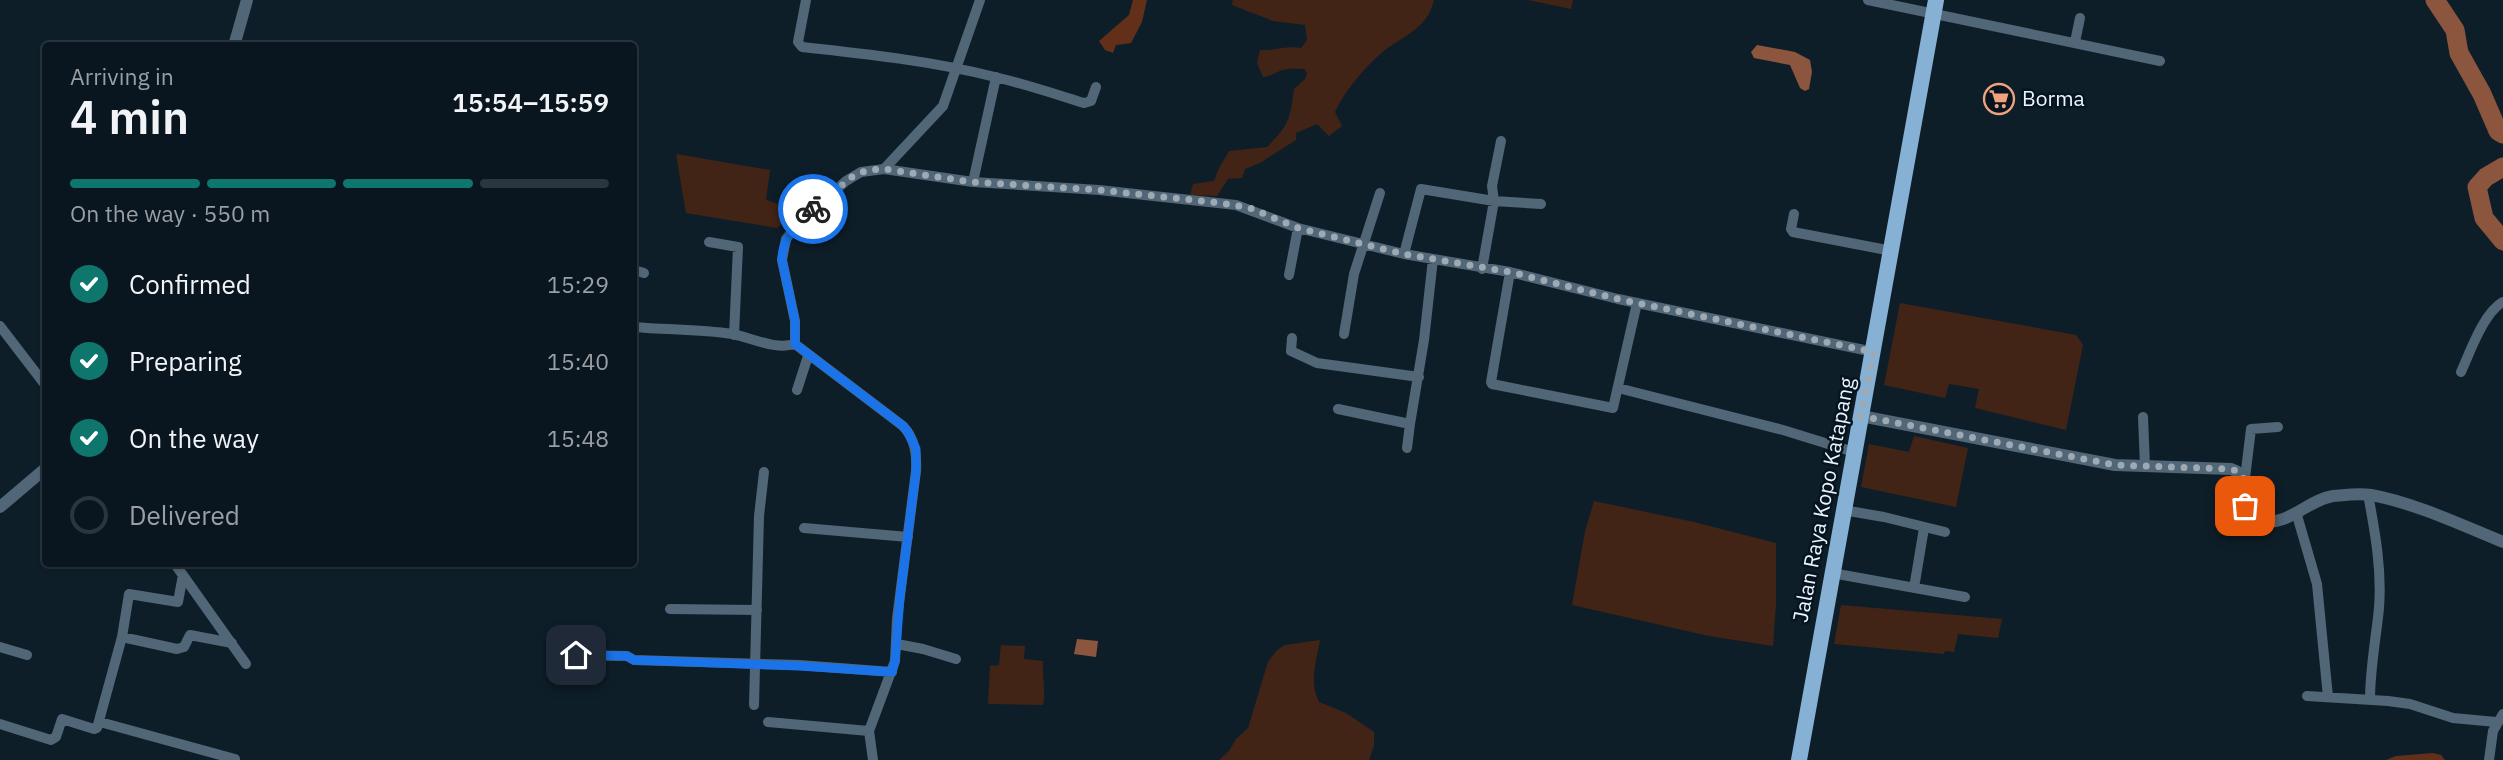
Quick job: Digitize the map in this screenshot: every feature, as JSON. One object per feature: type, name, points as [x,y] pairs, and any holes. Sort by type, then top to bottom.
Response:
[{"type":"main road","name":"Jalan Raya Kopo Katapang","points":[[1799,760],[1935,6]]},
{"type":"street","points":[[235,42],[247,0]]},
{"type":"street","points":[[806,0],[798,42],[802,47],[873,55],[956,69],[996,77],[1084,103],[1091,101],[1096,87]]},
{"type":"street","points":[[884,169],[935,118],[943,106],[980,0]]},
{"type":"street","points":[[1868,0],[1935,6],[2160,61]]},
{"type":"street","points":[[2075,42],[2080,18]]},
{"type":"street","points":[[972,182],[996,77]]},
{"type":"street","points":[[1482,269],[1494,201],[1492,186],[1501,141]]},
{"type":"street","points":[[873,760],[869,731],[892,672],[897,644],[897,620],[917,460],[916,449],[908,432],[795,344],[795,321],[782,260],[786,239],[802,219],[846,181],[861,172],[884,169],[972,182],[1099,190],[1236,205],[1298,228],[1404,254],[1510,272],[1637,303],[1874,352]]},
{"type":"street","points":[[1404,254],[1421,189],[1494,201],[1541,204]]},
{"type":"street","points":[[1344,334],[1354,274],[1380,193]]},
{"type":"street","points":[[1794,214],[1791,229],[1793,232],[1892,251]]},
{"type":"street","points":[[1289,275],[1298,228]]},
{"type":"street","points":[[709,242],[738,247],[734,335]]},
{"type":"street","points":[[1407,448],[1419,377],[1433,259]]},
{"type":"street","points":[[1510,272],[1491,383],[1613,408],[1637,303]]},
{"type":"street","points":[[2461,372],[2493,311],[2503,302]]},
{"type":"street","points":[[0,326],[42,381]]},
{"type":"street","points":[[637,327],[734,335],[787,346],[795,344]]},
{"type":"street","points":[[1292,338],[1291,351],[1309,361],[1419,377]]},
{"type":"street","points":[[797,390],[808,356]]},
{"type":"street","points":[[1618,388],[1783,430],[1854,452]]},
{"type":"street","points":[[1338,409],[1410,424]]},
{"type":"street","points":[[1861,416],[2090,461],[2145,467],[2224,468],[2236,471],[2245,478]]},
{"type":"street","points":[[2143,417],[2145,467]]},
{"type":"street","points":[[2278,427],[2251,429],[2244,502],[2252,517],[2272,522],[2288,518],[2318,500],[2368,494],[2503,542]]},
{"type":"street","points":[[0,507],[42,471]]},
{"type":"street","points":[[754,705],[761,492],[764,472]]},
{"type":"street","points":[[2368,494],[2379,568],[2379,607],[2371,664],[2370,699]]},
{"type":"street","points":[[1843,510],[1945,532]]},
{"type":"street","points":[[2296,512],[2317,584],[2329,697]]},
{"type":"street","points":[[804,528],[908,537]]},
{"type":"street","points":[[1914,588],[1924,528]]},
{"type":"street","points":[[177,567],[246,664]]},
{"type":"street","points":[[1832,573],[1965,597]]},
{"type":"street","points":[[0,724],[51,740],[56,737],[62,719],[97,728],[122,636],[129,595],[177,602],[180,600],[183,575]]},
{"type":"street","points":[[670,609],[757,610]]},
{"type":"street","points":[[122,636],[177,649],[184,647],[190,635],[232,643]]},
{"type":"street","points":[[897,644],[956,659]]},
{"type":"street","points":[[0,647],[27,655]]},
{"type":"street","points":[[573,655],[892,672]]},
{"type":"street","points":[[2307,696],[2410,704],[2453,718],[2500,718],[2491,737],[2489,760]]},
{"type":"street","points":[[100,722],[235,759]]},
{"type":"street","points":[[768,722],[869,731]]},
{"type":"shaded area","points":[[1133,0],[1147,0],[1142,22],[1131,43],[1116,45],[1113,53],[1105,50],[1099,41],[1129,15]]},
{"type":"shaded area","points":[[1233,0],[1434,0],[1419,26],[1378,56],[1348,89],[1335,112],[1342,126],[1329,136],[1317,124],[1296,133],[1296,140],[1260,163],[1245,169],[1242,178],[1228,179],[1217,196],[1190,195],[1193,184],[1214,181],[1229,151],[1267,147],[1284,127],[1294,89],[1305,79],[1307,73],[1304,69],[1289,69],[1263,77],[1257,63],[1260,50],[1301,48],[1307,40],[1305,25],[1273,21],[1232,5]]},
{"type":"shaded area","points":[[1528,0],[1573,0],[1571,9]]},
{"type":"shaded area","points":[[1757,45],[1795,52],[1810,60],[1812,72],[1809,89],[1805,91],[1800,88],[1790,65],[1754,58],[1751,52]]},
{"type":"shaded area","points":[[676,154],[770,170],[766,200],[800,211],[777,228],[686,213]]},
{"type":"shaded area","points":[[1900,303],[2076,335],[2083,345],[2066,430],[1975,408],[1979,389],[1949,384],[1945,398],[1884,385]]},
{"type":"shaded area","points":[[1914,436],[1968,448],[1956,507],[1861,487],[1869,444],[1909,452]]},
{"type":"shaded area","points":[[1594,501],[1776,543],[1773,646],[1709,636],[1572,605],[1585,531]]},
{"type":"shaded area","points":[[1841,605],[2002,619],[1998,638],[1958,634],[1954,652],[1945,651],[1944,654],[1834,644]]},
{"type":"shaded area","points":[[1077,639],[1098,641],[1096,657],[1074,654]]},
{"type":"shaded area","points":[[1320,640],[1314,679],[1319,702],[1346,713],[1374,732],[1374,746],[1369,760],[1219,760],[1248,728],[1268,662],[1277,650],[1285,645]]},
{"type":"shaded area","points":[[1001,645],[1025,646],[1024,659],[1043,661],[1043,705],[988,704],[990,666],[999,665]]},
{"type":"shaded area","points":[[2433,753],[2441,755],[2445,760],[2386,760],[2396,756]]},
{"type":"waterway","points":[[2435,0],[2455,30],[2459,53],[2482,94],[2498,131],[2503,134]]},
{"type":"waterway","points":[[2503,167],[2486,177],[2477,187],[2484,218],[2503,241]]},
{"type":"way so far","points":[[813,209],[853,176],[868,170],[884,169],[972,182],[1099,190],[1236,205],[1298,228],[1404,254],[1510,272],[1618,299],[1874,352],[1861,416],[2115,465],[2231,469],[2245,478],[2245,506]]},
{"type":"place","name":"Borma","points":[[1999,99]]},
{"type":"route","points":[[576,655],[892,672],[914,495],[916,449],[903,426],[795,344],[796,324],[782,250],[792,229],[813,209]]}]
